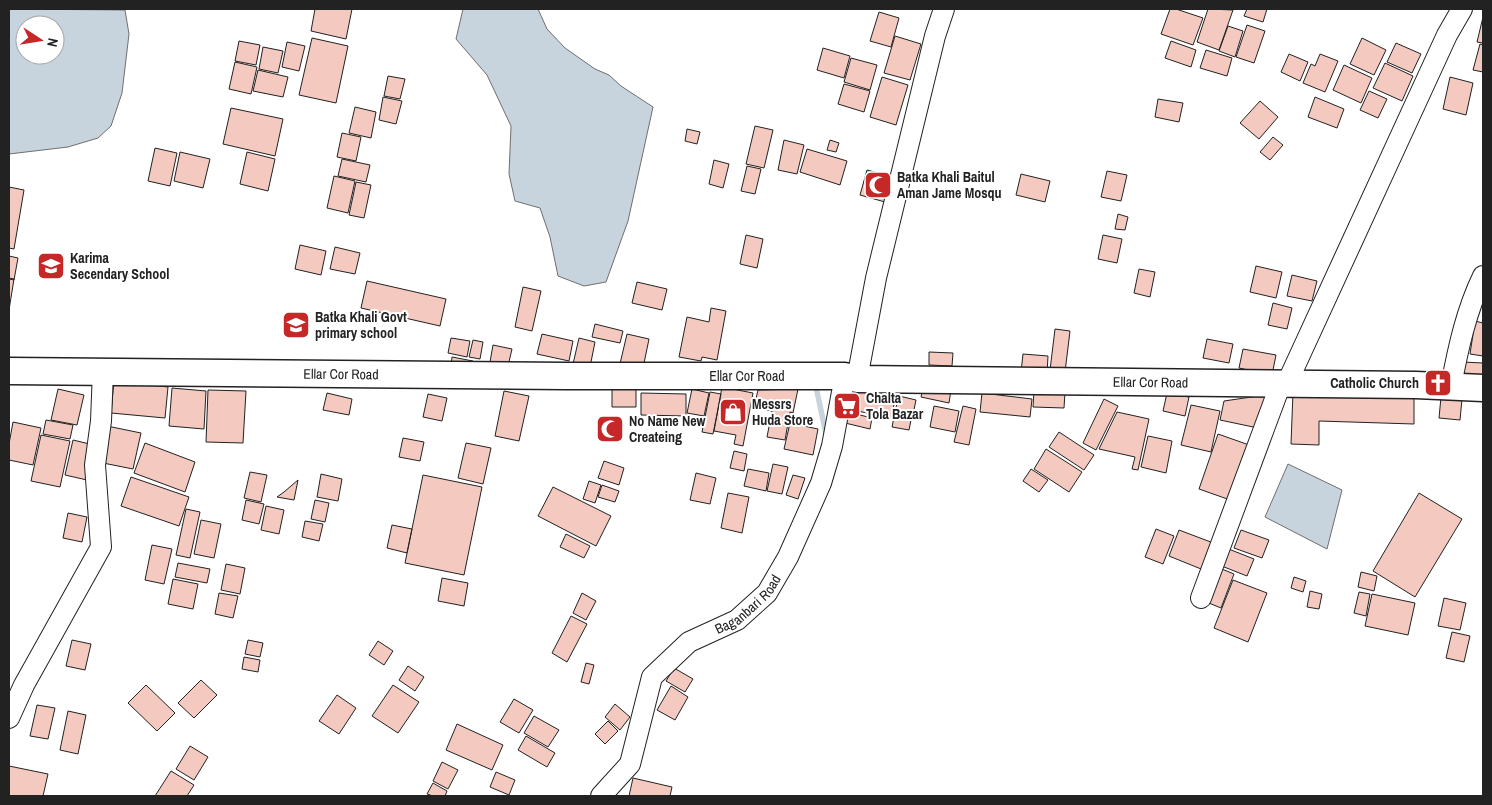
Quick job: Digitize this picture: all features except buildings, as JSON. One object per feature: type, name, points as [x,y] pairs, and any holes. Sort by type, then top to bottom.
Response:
[{"type":"main road","name":"Ellar Cor Road","points":[[9,370],[851,377],[1284,383],[1483,388]]},
{"type":"street","name":"Baganbari Road","points":[[602,796],[630,764],[652,677],[689,642],[737,620],[768,593],[788,557],[821,483],[851,377],[933,46],[944,9]]},
{"type":"street","points":[[1202,598],[1284,383],[1462,9]]},
{"type":"street","points":[[1451,386],[1459,344],[1483,276]]},
{"type":"street","points":[[9,718],[24,685],[101,547],[95,465],[101,421],[103,371]]},
{"type":"shaded area","points":[[9,9],[125,10],[129,34],[122,93],[111,126],[98,138],[68,147],[9,154]]},
{"type":"shaded area","points":[[463,9],[538,9],[547,29],[565,48],[595,69],[609,75],[621,86],[653,107],[628,221],[606,282],[584,286],[558,276],[550,237],[540,208],[515,201],[509,174],[511,126],[487,75],[456,39]]},
{"type":"shaded area","points":[[1288,464],[1342,490],[1327,549],[1265,517]]},
{"type":"waterway","points":[[815,382],[826,434]]},
{"type":"place","name":"Batka Khali Baitul Aman Jame Mosqu","points":[[878,185]]},
{"type":"place","name":"Karima Secendary School","points":[[51,266]]},
{"type":"place","name":"Batka Khali Govt primary school","points":[[296,325]]},
{"type":"place","name":"Catholic Church","points":[[1438,383]]},
{"type":"place","name":"Chalta Tola Bazar","points":[[847,406]]},
{"type":"place","name":"Messrs Huda Store","points":[[733,412]]},
{"type":"place","name":"No Name New Createing","points":[[610,429]]}]
